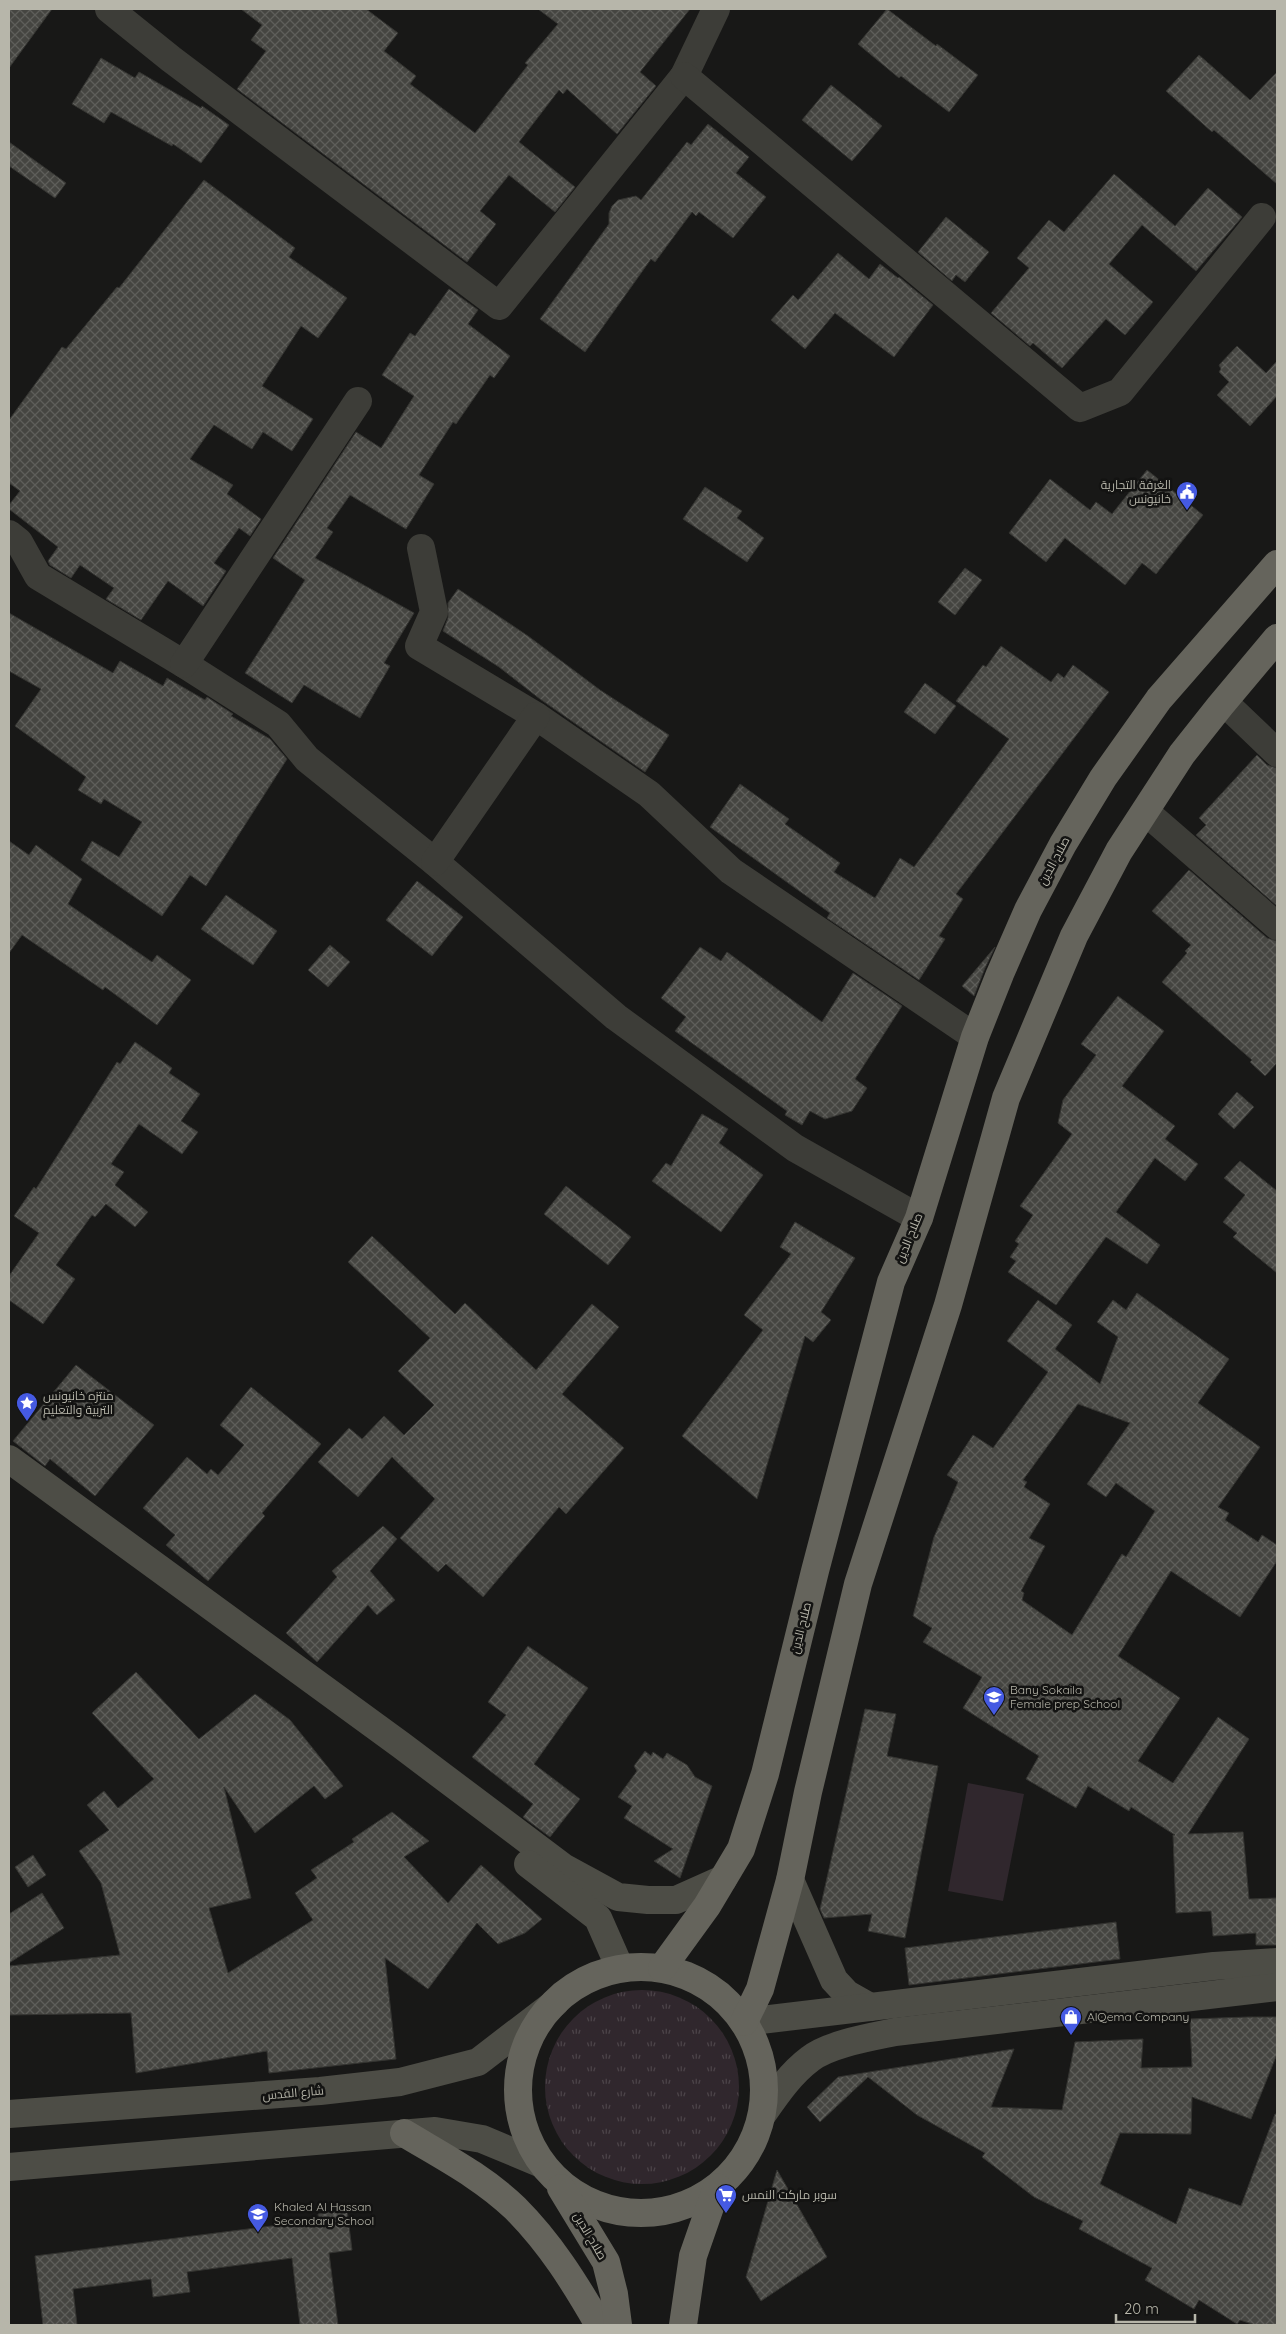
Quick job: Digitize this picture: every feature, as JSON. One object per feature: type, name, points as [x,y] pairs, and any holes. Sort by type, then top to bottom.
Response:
[{"type":"highway","name":"صلاح الدين","points":[[662,1968],[707,1906],[741,1849],[765,1774],[815,1571],[891,1282],[919,1218],[975,1038],[1028,910],[1063,844],[1103,778],[1159,699],[1277,564]]},
{"type":"highway","points":[[744,2022],[760,1989],[790,1880],[808,1792],[858,1584],[948,1305],[1006,1098],[1074,936],[1119,852],[1182,754],[1277,638]]},
{"type":"highway","name":"صلاح الدين","points":[[549,2172],[585,2200],[612,2211],[640,2214],[674,2209],[706,2196],[733,2174],[752,2145],[762,2115],[765,2078],[756,2045],[744,2022],[728,2002],[709,1987],[686,1975],[662,1968],[620,1968],[600,1974],[568,1990],[543,2014],[526,2044],[517,2078],[519,2113],[527,2140],[606,2262],[614,2294],[618,2325]]},
{"type":"highway","points":[[404,2134],[467,2171],[514,2208],[559,2258],[599,2325]]},
{"type":"highway","points":[[683,2325],[692,2256],[717,2187]]},
{"type":"main road","points":[[9,1459],[401,1745],[563,1867],[618,1897],[648,1900],[676,1900],[723,1879]]},
{"type":"main road","points":[[9,1478],[225,1640],[411,1774],[598,1918],[620,1968]]},
{"type":"main road","points":[[790,1880],[834,1980],[847,1994],[870,2007]]},
{"type":"main road","points":[[744,2022],[1214,1966],[1277,1962]]},
{"type":"main road","points":[[762,2115],[783,2085],[811,2058],[851,2041],[895,2032],[1277,1987]]},
{"type":"main road","name":"شارع القدس","points":[[9,2114],[320,2091],[400,2082],[478,2062],[555,2003]]},
{"type":"main road","points":[[9,2167],[435,2131],[482,2139],[549,2172]]},
{"type":"street","points":[[109,9],[171,59],[499,306],[684,76],[716,9]]},
{"type":"street","points":[[684,76],[1080,408],[1120,392],[1262,217]]},
{"type":"street","points":[[184,664],[358,401]]},
{"type":"street","points":[[9,534],[19,542],[38,576],[184,664],[278,724],[307,759],[435,862],[616,1017],[795,1148],[919,1218]]},
{"type":"street","points":[[421,548],[434,612],[419,646],[536,716],[649,794],[731,871],[975,1038]]},
{"type":"street","points":[[1229,707],[1277,753]]},
{"type":"street","points":[[435,862],[536,716]]},
{"type":"street","points":[[1148,814],[1277,926]]},
{"type":"green space","points":[[968,1783],[1024,1794],[1003,1901],[948,1891]]},
{"type":"green space","points":[[642,1990],[661,1992],[688,2002],[703,2012],[717,2026],[731,2050],[737,2068],[739,2087],[737,2106],[727,2133],[717,2148],[703,2162],[679,2176],[661,2182],[642,2184],[623,2182],[596,2172],[581,2162],[567,2148],[553,2124],[547,2106],[545,2087],[547,2068],[557,2041],[567,2026],[581,2012],[605,1998],[623,1992]]},
{"type":"building","points":[[9,9],[52,9],[9,68]]},
{"type":"building","points":[[241,9],[366,9],[398,33],[384,51],[416,76],[410,84],[475,133],[528,65],[525,63],[558,24],[538,9],[690,9],[640,72],[656,86],[617,134],[567,89],[563,94],[559,90],[519,142],[575,187],[555,212],[509,175],[480,211],[496,224],[467,262],[237,89],[266,51],[251,40],[262,25]]},
{"type":"building","points":[[887,9],[978,75],[949,112],[901,76],[899,78],[858,44]]},
{"type":"building","points":[[1199,55],[1250,100],[1277,72],[1277,184],[1214,130],[1212,132],[1166,91]]},
{"type":"building","points":[[101,58],[135,78],[139,72],[201,108],[202,106],[229,125],[201,163],[173,144],[172,146],[111,112],[104,123],[72,104]]},
{"type":"building","points":[[831,85],[882,126],[852,161],[802,120]]},
{"type":"building","points":[[708,124],[749,157],[736,173],[766,197],[733,238],[699,212],[696,216],[692,212],[655,262],[651,259],[585,352],[540,319],[609,224],[609,213],[612,206],[618,200],[636,196],[641,200],[687,142],[691,145]]},
{"type":"building","points":[[9,142],[66,183],[55,198],[9,166]]},
{"type":"building","points":[[1114,174],[1175,226],[1208,188],[1242,217],[1196,271],[1142,225],[1109,264],[1153,302],[1125,335],[1106,319],[1062,368],[1033,343],[1030,346],[991,313],[1029,268],[1017,258],[1049,220],[1064,232]]},
{"type":"building","points":[[204,180],[295,248],[289,257],[347,298],[318,338],[301,326],[262,386],[313,419],[292,451],[263,432],[252,449],[214,425],[190,459],[233,485],[227,494],[261,519],[250,536],[239,528],[214,563],[226,571],[203,606],[168,581],[141,620],[106,599],[114,588],[80,565],[71,578],[50,565],[48,561],[58,547],[9,509],[9,505],[20,491],[9,483],[9,420],[62,347],[66,349],[117,287],[119,288]]},
{"type":"building","points":[[946,217],[989,252],[965,282],[956,275],[952,281],[918,252]]},
{"type":"building","points":[[838,253],[869,279],[880,264],[933,305],[894,357],[835,313],[805,349],[771,320],[793,295],[798,300]]},
{"type":"building","points":[[449,289],[478,310],[468,324],[510,356],[494,378],[490,375],[456,424],[453,422],[419,475],[434,484],[406,529],[350,495],[327,528],[333,532],[315,558],[414,613],[384,663],[390,666],[360,718],[304,685],[292,703],[245,673],[305,580],[273,558],[356,432],[381,448],[414,396],[382,375],[410,333],[415,336]]},
{"type":"building","points":[[1237,346],[1266,373],[1277,361],[1277,396],[1250,426],[1217,395],[1229,382],[1219,372],[1221,369],[1219,365]]},
{"type":"building","points":[[1147,470],[1203,515],[1156,574],[1142,563],[1125,585],[1065,538],[1046,562],[1009,533],[1050,479],[1090,510],[1096,502],[1112,514]]},
{"type":"building","points":[[705,487],[742,511],[737,518],[764,538],[747,562],[683,519]]},
{"type":"building","points":[[965,568],[982,580],[955,615],[938,602]]},
{"type":"building","points":[[458,589],[528,636],[600,690],[669,735],[645,772],[540,699],[499,667],[443,631],[448,618],[448,603]]},
{"type":"building","points":[[9,613],[113,673],[120,661],[163,686],[167,678],[205,700],[207,697],[233,714],[231,716],[270,739],[287,759],[206,886],[190,875],[162,916],[81,860],[92,841],[119,857],[142,822],[104,799],[101,804],[78,790],[86,777],[15,726],[41,689],[9,671]]},
{"type":"building","points":[[1001,646],[1051,682],[1058,673],[1064,678],[1073,665],[1109,692],[956,894],[963,899],[939,936],[945,939],[919,980],[827,918],[830,913],[710,827],[740,784],[789,819],[785,824],[840,863],[834,872],[875,898],[900,858],[914,867],[1009,739],[956,701],[983,665],[986,667]]},
{"type":"building","points":[[925,683],[956,706],[935,734],[904,712]]},
{"type":"building","points":[[1257,755],[1267,765],[1277,768],[1277,906],[1196,835],[1206,825],[1199,818]]},
{"type":"building","points":[[9,841],[29,855],[36,845],[82,879],[68,904],[152,962],[157,955],[191,980],[157,1025],[105,987],[103,990],[22,935],[9,953]]},
{"type":"building","points":[[1189,870],[1267,938],[1277,941],[1277,1063],[1265,1076],[1250,1062],[1252,1060],[1162,982],[1187,953],[1185,951],[1191,945],[1152,911]]},
{"type":"building","points":[[417,881],[463,917],[432,956],[386,920]]},
{"type":"building","points":[[226,895],[277,931],[253,965],[201,929]]},
{"type":"building","points":[[330,945],[350,962],[328,987],[308,970]]},
{"type":"building","points":[[700,947],[721,961],[727,952],[822,1022],[853,973],[902,1006],[855,1079],[867,1088],[852,1111],[825,1119],[810,1111],[802,1125],[785,1115],[787,1111],[675,1031],[686,1017],[661,998]]},
{"type":"building","points":[[995,947],[985,968],[974,996],[962,986]]},
{"type":"building","points":[[1118,996],[1164,1031],[1122,1086],[1175,1126],[1165,1139],[1198,1164],[1185,1181],[1155,1158],[1116,1212],[1160,1245],[1147,1264],[1106,1237],[1056,1305],[1008,1272],[1016,1261],[1010,1257],[1019,1244],[1015,1241],[1033,1215],[1020,1206],[1072,1134],[1058,1123],[1063,1100],[1096,1055],[1081,1044]]},
{"type":"building","points":[[135,1042],[172,1068],[169,1073],[200,1094],[181,1121],[198,1132],[182,1154],[139,1124],[111,1164],[124,1172],[115,1185],[148,1212],[135,1227],[106,1204],[95,1217],[92,1215],[56,1265],[75,1279],[43,1324],[9,1300],[9,1276],[39,1233],[14,1216],[34,1187],[36,1189],[117,1062],[120,1064]]},
{"type":"building","points":[[1237,1092],[1254,1107],[1234,1129],[1218,1114]]},
{"type":"building","points":[[702,1114],[728,1129],[719,1143],[763,1175],[721,1232],[652,1181],[666,1163],[671,1166]]},
{"type":"building","points":[[1240,1161],[1277,1191],[1277,1273],[1233,1237],[1237,1233],[1223,1222],[1245,1195],[1224,1178]]},
{"type":"building","points":[[566,1186],[631,1237],[608,1265],[544,1214]]},
{"type":"building","points":[[795,1222],[855,1258],[821,1312],[831,1320],[813,1342],[805,1336],[757,1499],[682,1436],[763,1330],[744,1315],[791,1254],[780,1247]]},
{"type":"building","points":[[372,1236],[455,1314],[465,1303],[536,1370],[592,1304],[619,1327],[562,1394],[624,1448],[566,1514],[559,1507],[483,1597],[446,1564],[438,1572],[400,1538],[435,1499],[392,1457],[358,1497],[318,1462],[349,1428],[362,1439],[384,1416],[404,1435],[434,1405],[398,1371],[430,1338],[348,1262]]},
{"type":"building","points":[[1137,1293],[1229,1359],[1198,1403],[1260,1447],[1218,1507],[1229,1513],[1225,1520],[1258,1542],[1262,1535],[1277,1545],[1277,1561],[1240,1617],[1171,1571],[1118,1656],[1180,1698],[1138,1761],[1173,1783],[1218,1717],[1249,1739],[1188,1834],[1243,1832],[1249,1899],[1277,1898],[1277,1945],[1256,1945],[1256,1933],[1213,1936],[1211,1911],[1176,1913],[1173,1835],[1175,1835],[1131,1807],[1129,1811],[1088,1786],[1076,1808],[1026,1779],[1039,1756],[963,1708],[982,1677],[923,1642],[932,1628],[913,1616],[934,1537],[958,1482],[947,1475],[973,1435],[993,1448],[1048,1372],[1007,1341],[1038,1300],[1072,1325],[1055,1349],[1100,1384],[1118,1337],[1097,1322],[1113,1300],[1126,1310]],"holes":[[[1078,1404],[1130,1423],[1087,1484],[1106,1497],[1116,1483],[1155,1511],[1126,1557],[1122,1554],[1072,1635],[1022,1600],[1024,1593],[1021,1591],[1045,1546],[1029,1538],[1050,1504],[1024,1487],[1027,1482],[1023,1480]]]},
{"type":"building","points":[[76,1365],[154,1425],[95,1496],[50,1459],[45,1466],[13,1441]]},
{"type":"building","points":[[251,1387],[321,1444],[262,1513],[265,1516],[208,1581],[166,1545],[175,1535],[143,1508],[187,1457],[207,1474],[211,1469],[218,1475],[244,1445],[220,1425]]},
{"type":"building","points":[[383,1526],[397,1539],[370,1571],[395,1600],[377,1615],[368,1605],[317,1662],[286,1633],[337,1577],[332,1571]]},
{"type":"building","points":[[528,1646],[588,1688],[534,1764],[580,1799],[550,1837],[523,1817],[533,1804],[472,1757],[506,1715],[488,1702]]},
{"type":"building","points":[[136,1672],[199,1739],[255,1694],[290,1720],[343,1786],[325,1799],[314,1786],[255,1833],[224,1787],[251,1898],[209,1908],[228,1973],[313,1920],[295,1893],[317,1878],[311,1870],[354,1842],[352,1839],[392,1812],[429,1841],[404,1857],[448,1903],[481,1865],[542,1919],[525,1933],[498,1944],[477,1923],[428,1989],[385,1958],[396,2059],[269,2073],[267,2051],[136,2073],[131,2013],[9,2015],[9,1966],[120,1955],[101,1883],[79,1851],[109,1830],[87,1805],[104,1791],[118,1808],[154,1779],[92,1713]]},
{"type":"building","points":[[865,1709],[896,1714],[887,1756],[938,1766],[905,1938],[868,1931],[872,1914],[824,1918],[820,1909]]},
{"type":"building","points":[[645,1751],[651,1756],[653,1752],[663,1759],[667,1753],[687,1765],[695,1777],[712,1786],[680,1878],[654,1861],[673,1849],[624,1818],[632,1806],[618,1797],[637,1771],[634,1766]]},
{"type":"building","points":[[33,1855],[46,1875],[28,1887],[15,1867]]},
{"type":"building","points":[[42,1893],[64,1928],[9,1963],[9,1914]]},
{"type":"building","points":[[1116,1922],[1120,1959],[909,1985],[905,1948]]},
{"type":"building","points":[[1277,2017],[1277,2054],[1251,2119],[1192,2097],[1191,2134],[1120,2133],[1100,2184],[1176,2224],[1189,2188],[1241,2206],[1275,2114],[1277,2114],[1277,2325],[1255,2325],[1240,2320],[1237,2324],[1199,2300],[1194,2309],[1145,2280],[1152,2268],[1079,2229],[1083,2221],[1034,2197],[982,2157],[985,2153],[917,2115],[868,2077],[820,2122],[807,2107],[838,2077],[1014,2049],[991,2107],[1062,2110],[1075,2042],[1143,2039],[1141,2068],[1192,2067],[1190,2019]]},
{"type":"building","points":[[777,2170],[827,2257],[761,2301],[746,2277]]},
{"type":"building","points":[[347,2210],[352,2250],[329,2253],[338,2325],[300,2325],[292,2258],[187,2272],[190,2292],[153,2297],[151,2279],[73,2289],[77,2325],[43,2325],[35,2256],[319,2220],[318,2214]]},
{"type":"place","name":"الغرفة التجارية خانيونس","points":[[1187,511]]},
{"type":"place","name":"منتزه خانيونس التربية والتعليم","points":[[27,1422]]},
{"type":"place","name":"Bany Sokaila Female prep School","points":[[994,1716]]},
{"type":"place","name":"AlQema Company","points":[[1071,2036]]},
{"type":"place","name":"سوبر ماركت النمس","points":[[726,2214]]},
{"type":"place","name":"Khaled Al Hassan Secondary School","points":[[258,2233]]}]
